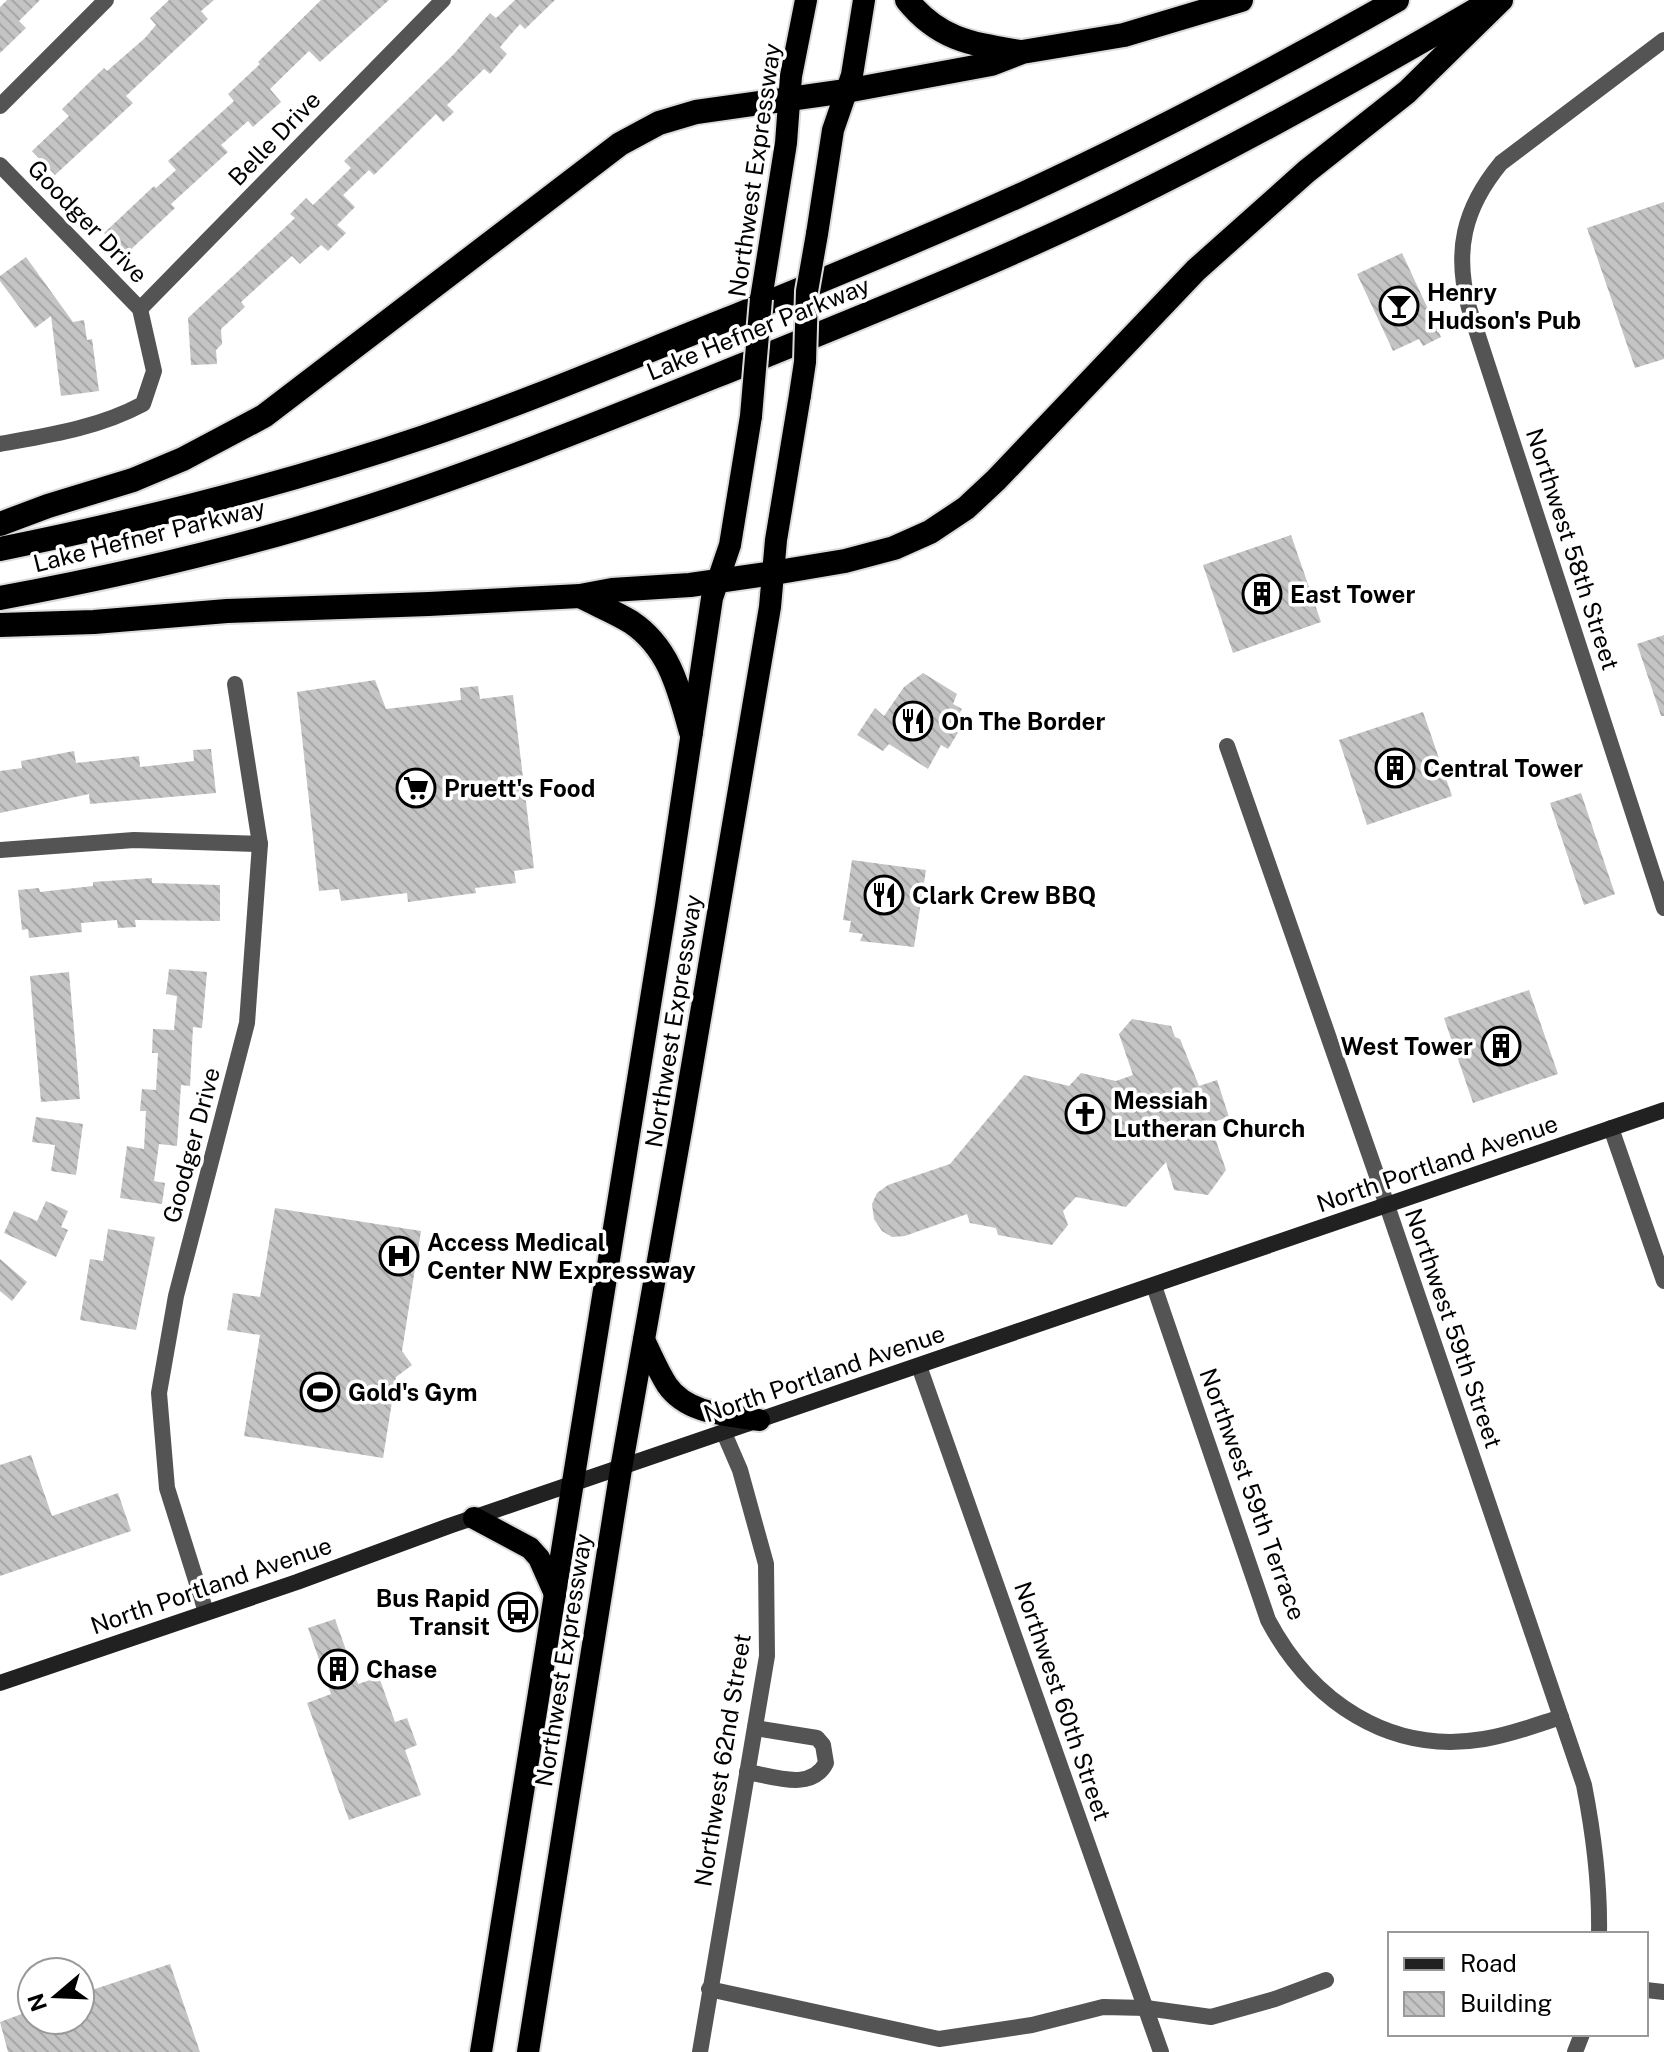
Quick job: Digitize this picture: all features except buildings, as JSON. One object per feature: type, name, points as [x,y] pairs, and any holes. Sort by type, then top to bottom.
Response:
[{"type":"highway","name":"Northwest Expressway","points":[[481,2052],[666,906],[712,598],[730,545],[751,416],[761,299],[786,143],[791,76],[806,0]]},
{"type":"highway","name":"Northwest Expressway","points":[[528,2052],[621,1469],[770,607],[776,540],[805,362],[807,291],[833,130],[852,75],[864,0]]},
{"type":"highway","points":[[907,0],[919,16],[959,40],[1022,52]]},
{"type":"highway","points":[[0,524],[133,480],[183,459],[264,416],[620,144],[659,123],[696,112],[846,91],[991,64],[1022,52],[1124,35],[1241,0]]},
{"type":"highway","name":"Lake Hefner Parkway","points":[[0,549],[124,524],[275,484],[423,437],[552,391],[846,271],[1015,197],[1272,70],[1397,0]]},
{"type":"highway","name":"Lake Hefner Parkway","points":[[0,598],[80,583],[204,553],[349,513],[608,420],[990,262],[1120,203],[1315,102],[1494,0]]},
{"type":"highway","points":[[0,625],[94,622],[227,611],[580,596],[773,573],[845,561],[894,548],[930,532],[966,508],[1196,270],[1296,181],[1407,92],[1501,0]]},
{"type":"highway","points":[[580,596],[629,621],[646,633],[662,652],[674,675],[691,732]]},
{"type":"highway","points":[[644,1340],[667,1385],[682,1400],[706,1411],[759,1420]]},
{"type":"highway","points":[[474,1518],[530,1548],[539,1558],[555,1594]]},
{"type":"main road","name":"North Portland Avenue","points":[[0,1683],[1664,1110]]},
{"type":"street","points":[[0,106],[106,0]]},
{"type":"street","name":"Belle Drive","points":[[140,309],[443,0]]},
{"type":"street","name":"Northwest 58th Street","points":[[1664,40],[1501,163],[1474,203],[1461,257],[1462,282],[1469,308],[1664,908]]},
{"type":"street","name":"Goodger Drive","points":[[0,165],[140,309],[154,371],[143,404],[118,417],[87,428],[0,444]]},
{"type":"street","name":"Goodger Drive","points":[[206,1612],[167,1488],[159,1393],[176,1296],[247,1023],[260,844],[235,684]]},
{"type":"street","name":"Northwest 59th Street","points":[[1227,746],[1584,1785],[1595,1843],[1600,1892],[1599,1932]]},
{"type":"street","points":[[0,850],[134,840],[260,844]]},
{"type":"street","points":[[1611,1128],[1664,1281]]},
{"type":"street","name":"Northwest 59th Terrace","points":[[1154,1286],[1268,1620],[1283,1648],[1302,1673],[1329,1698],[1375,1726],[1436,1742],[1484,1739],[1561,1717]]},
{"type":"street","name":"Northwest 60th Street","points":[[919,1366],[1161,2052]]},
{"type":"street","name":"Northwest 62nd Street","points":[[700,2052],[767,1656],[766,1564],[740,1470],[724,1433]]},
{"type":"street","points":[[747,1772],[804,1781],[815,1778],[826,1763],[823,1745],[817,1738],[755,1728]]},
{"type":"street","points":[[709,1989],[938,2046],[1103,2007],[1146,2008],[1211,2017],[1275,1999],[1326,1980]]},
{"type":"place","name":"Henry Hudson's Pub","points":[[1399,306]]},
{"type":"place","name":"East Tower","points":[[1262,594]]},
{"type":"place","name":"On The Border","points":[[913,721]]},
{"type":"place","name":"Central Tower","points":[[1395,768]]},
{"type":"place","name":"Pruett's Food","points":[[416,788]]},
{"type":"place","name":"Clark Crew BBQ","points":[[884,895]]},
{"type":"place","name":"West Tower","points":[[1501,1046]]},
{"type":"place","name":"Messiah Lutheran Church","points":[[1085,1114]]},
{"type":"place","name":"Access Medical Center NW Expressway","points":[[399,1256]]},
{"type":"place","name":"Gold's Gym","points":[[320,1392]]},
{"type":"place","name":"Bus Rapid Transit","points":[[518,1612]]},
{"type":"place","name":"Chase","points":[[338,1669]]}]
